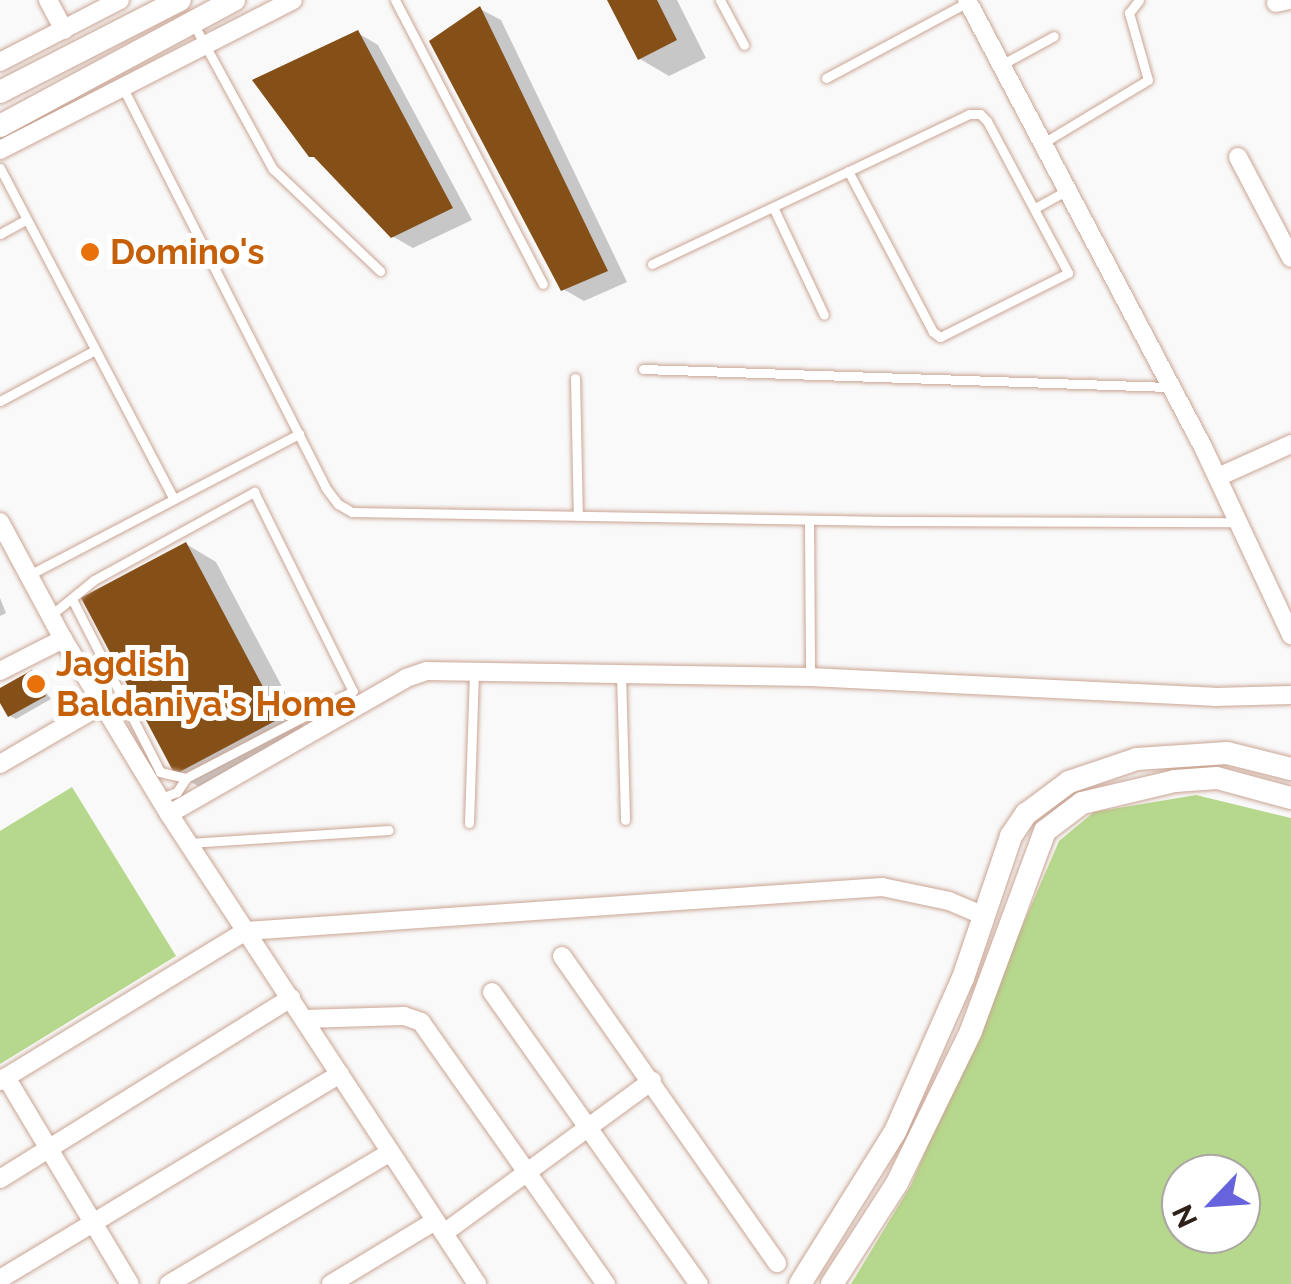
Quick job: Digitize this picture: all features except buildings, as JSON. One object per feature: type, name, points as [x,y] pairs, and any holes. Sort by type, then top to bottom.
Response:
[{"type":"street","points":[[48,0],[64,30]]},
{"type":"street","points":[[0,62],[120,0]]},
{"type":"street","points":[[0,92],[180,0]]},
{"type":"street","points":[[0,126],[234,0]]},
{"type":"street","points":[[0,150],[293,0]]},
{"type":"street","points":[[968,1],[1218,477],[1291,635]]},
{"type":"street","points":[[1238,157],[1291,258]]},
{"type":"street","points":[[1218,477],[1291,444]]},
{"type":"street","points":[[0,522],[164,807],[476,1284]]},
{"type":"street","points":[[0,671],[64,639]]},
{"type":"street","points":[[164,807],[406,678],[426,671],[810,677],[1214,697],[1291,694]]},
{"type":"street","points":[[0,764],[103,704]]},
{"type":"street","points":[[800,1284],[895,1132],[963,978],[1011,836],[1026,814],[1045,797],[1094,770],[1137,759],[1228,753],[1291,769]]},
{"type":"street","points":[[832,1284],[897,1183],[971,1031],[1045,831],[1082,803],[1175,780],[1217,778],[1291,798]]},
{"type":"street","points":[[130,1284],[50,1149],[3,1079],[246,931],[882,888],[949,901],[986,916]]},
{"type":"street","points":[[562,956],[777,1263]]},
{"type":"street","points":[[492,992],[699,1284]]},
{"type":"street","points":[[0,1179],[290,998]]},
{"type":"street","points":[[304,1019],[414,1017],[606,1284]]},
{"type":"street","points":[[0,1279],[340,1074]]},
{"type":"street","points":[[332,1284],[440,1227],[527,1172],[652,1080]]},
{"type":"street","points":[[169,1284],[390,1152]]},
{"type":"lane","points":[[395,0],[543,284]]},
{"type":"lane","points":[[720,0],[744,45]]},
{"type":"lane","points":[[1043,143],[1148,80],[1130,13],[1139,0]]},
{"type":"lane","points":[[826,78],[968,1]]},
{"type":"lane","points":[[192,22],[272,169],[380,271]]},
{"type":"lane","points":[[1001,64],[1054,36]]},
{"type":"lane","points":[[122,86],[325,486],[338,504],[352,512],[1240,522]]},
{"type":"lane","points":[[652,264],[968,114],[980,114],[1068,274],[940,337],[848,171]]},
{"type":"lane","points":[[0,168],[174,499]]},
{"type":"lane","points":[[1035,208],[1068,190]]},
{"type":"lane","points":[[773,207],[824,315]]},
{"type":"lane","points":[[0,234],[25,220]]},
{"type":"lane","points":[[0,401],[94,350]]},
{"type":"lane","points":[[643,369],[1172,387]]},
{"type":"lane","points":[[575,378],[578,516]]},
{"type":"lane","points":[[28,575],[299,434]]},
{"type":"lane","points":[[51,616],[94,580],[254,492],[353,690],[186,778],[164,807]]},
{"type":"lane","points":[[809,520],[810,677]]},
{"type":"lane","points":[[73,601],[160,772],[186,778]]},
{"type":"lane","points":[[469,822],[474,672]]},
{"type":"lane","points":[[621,674],[625,820]]},
{"type":"lane","points":[[189,843],[389,830]]},
{"type":"green space","points":[[72,787],[176,956],[0,1064],[0,831]]},
{"type":"green space","points":[[1196,795],[1291,818],[1291,1284],[851,1284],[911,1185],[1059,841],[1094,812]]},
{"type":"place","name":"Domino's","points":[[90,252]]},
{"type":"place","name":"Jagdish Baldaniya's Home","points":[[36,684]]}]
